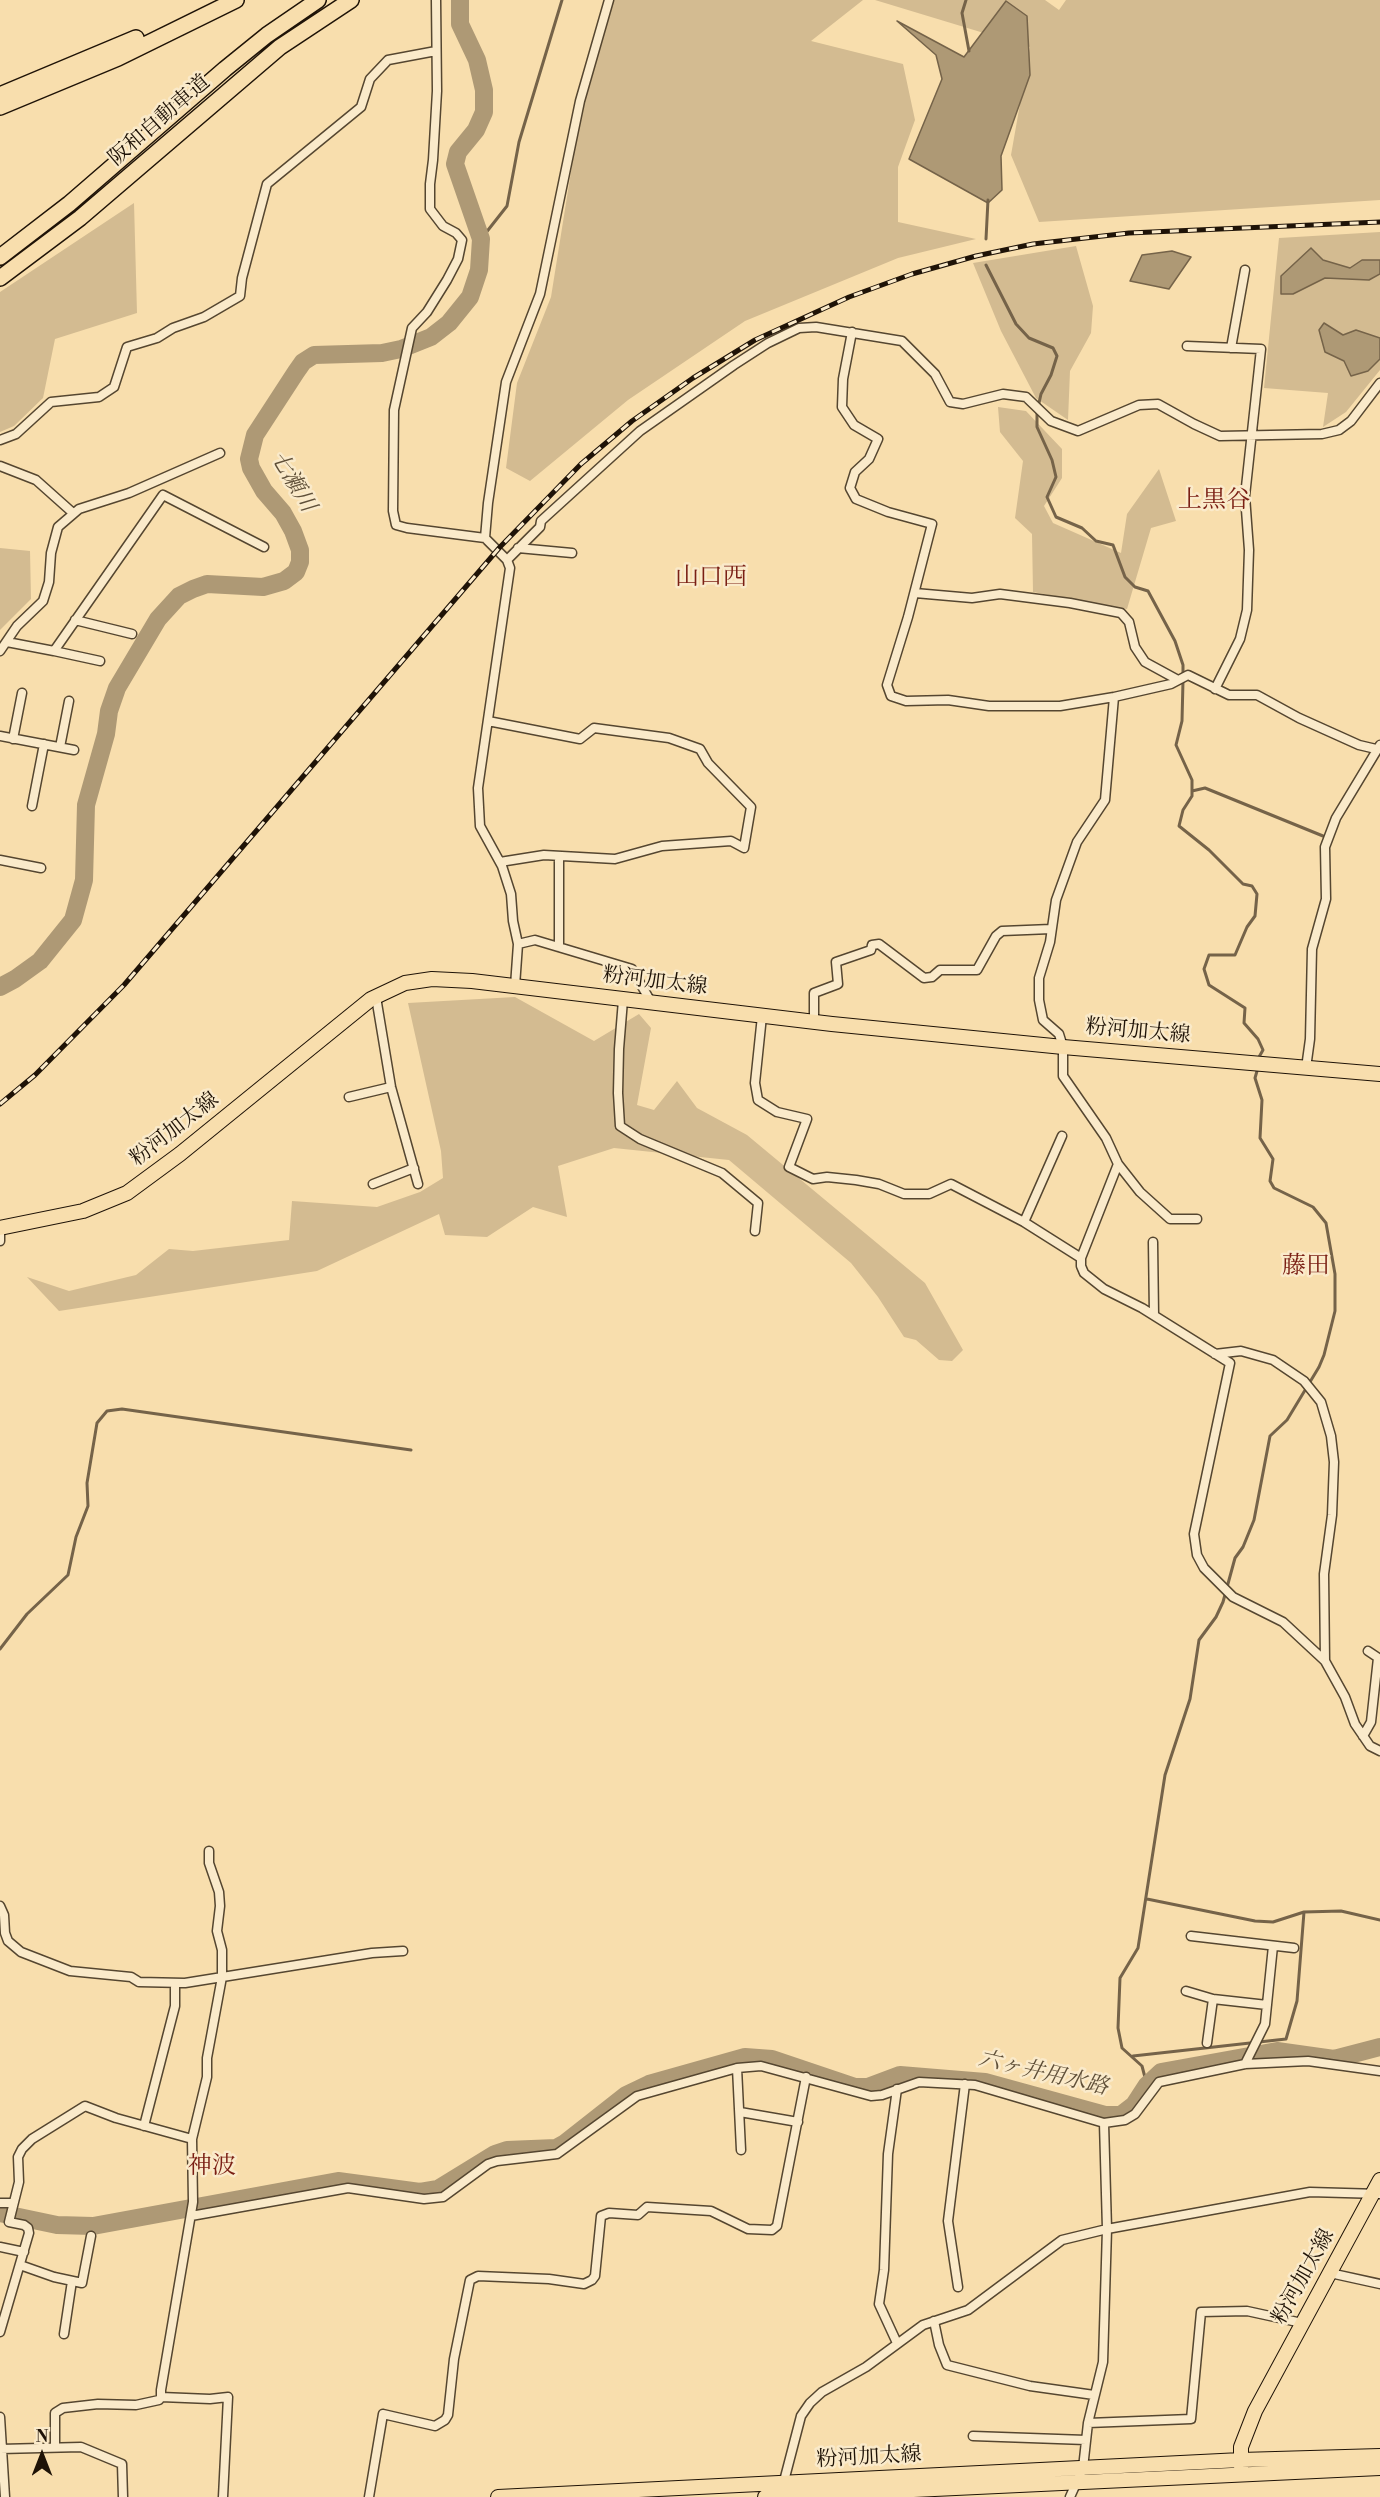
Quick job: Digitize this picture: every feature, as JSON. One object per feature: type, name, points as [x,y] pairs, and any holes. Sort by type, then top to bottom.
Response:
[{"type":"highway","points":[[0,95],[114,54],[215,0]]},
{"type":"highway","points":[[0,107],[236,0]]},
{"type":"highway","name":"阪和自動車道","points":[[0,257],[69,204],[267,35],[318,0]]},
{"type":"highway","name":"阪和自動車道","points":[[0,278],[80,218],[280,47],[351,0]]},
{"type":"main road","name":"粉河加太線","points":[[0,1230],[82,1211],[127,1193],[180,1154],[376,997],[405,983],[432,979],[472,981],[814,1022],[1063,1047],[1380,1074]]},
{"type":"main road","name":"粉河加太線","points":[[1241,2467],[1241,2446],[1255,2411],[1302,2323],[1376,2194],[1380,2180]]},
{"type":"main road","points":[[1241,2467],[1380,2456]]},
{"type":"main road","name":"粉河加太線","points":[[765,2497],[781,2492],[1083,2468],[1241,2467]]},
{"type":"main road","name":"粉河加太線","points":[[498,2497],[781,2492],[1077,2483],[1241,2467]]},
{"type":"main road","points":[[1241,2467],[1380,2468]]},
{"type":"street","points":[[436,0],[437,92],[430,209],[443,226],[456,233],[462,240],[458,259],[447,280],[427,312],[412,328],[394,410],[393,511],[396,525],[485,538],[507,560],[510,568],[478,788],[480,826],[500,862],[511,894],[518,944],[515,986]]},
{"type":"street","points":[[485,538],[506,382],[540,294],[580,101],[609,0]]},
{"type":"street","points":[[0,440],[16,434],[51,402],[99,397],[114,387],[127,347],[157,338],[172,328],[204,317],[240,296],[242,278],[267,184],[362,107],[370,79],[388,60],[436,51]]},
{"type":"street","points":[[1231,348],[1245,270]]},
{"type":"street","points":[[507,560],[556,507],[640,431],[734,365],[768,343],[799,328],[816,327],[902,341],[935,374],[950,402],[963,404],[1003,394],[1026,397],[1051,421],[1078,431],[1139,405],[1158,404],[1220,436],[1322,434],[1339,430],[1351,421],[1380,383]]},
{"type":"street","points":[[852,332],[843,379],[842,407],[854,425],[878,439],[869,459],[855,472],[850,488],[856,499],[888,512],[932,524],[915,593],[887,685],[891,696],[906,701],[948,700],[989,706],[1060,706],[1170,684],[1188,675],[1228,695],[1257,695],[1299,718],[1359,745],[1378,747],[1336,818],[1324,847],[1326,898],[1312,949],[1310,1039],[1306,1068]]},
{"type":"street","points":[[1187,346],[1261,350],[1245,496],[1249,550],[1247,610],[1240,639],[1215,689]]},
{"type":"street","points":[[0,651],[17,626],[43,601],[49,582],[51,553],[58,527],[73,513],[129,493],[220,453]]},
{"type":"street","points":[[0,466],[36,480],[73,513]]},
{"type":"street","points":[[54,651],[163,495],[264,547]]},
{"type":"street","points":[[518,548],[572,553]]},
{"type":"street","points":[[915,593],[972,598],[1000,594],[1070,603],[1121,613],[1129,622],[1135,647],[1145,662],[1178,680]]},
{"type":"street","points":[[75,620],[132,634]]},
{"type":"street","points":[[7,642],[100,662]]},
{"type":"street","points":[[13,739],[22,693]]},
{"type":"street","points":[[1114,697],[1105,800],[1077,842],[1056,900],[1052,929],[1039,978],[1039,1000],[1043,1020],[1059,1034],[1063,1047],[1063,1076],[1106,1138],[1118,1164],[1140,1192],[1170,1219],[1197,1220]]},
{"type":"street","points":[[60,747],[69,700]]},
{"type":"street","points":[[488,721],[580,739],[594,728],[679,742],[700,748],[708,763],[751,807],[744,848],[731,841],[662,846],[615,859],[544,855],[500,862]]},
{"type":"street","points":[[0,736],[74,750]]},
{"type":"street","points":[[32,807],[44,744]]},
{"type":"street","points":[[559,856],[559,947]]},
{"type":"street","points":[[0,860],[41,868]]},
{"type":"street","points":[[814,1022],[814,993],[838,984],[836,962],[871,950],[872,945],[879,944],[924,978],[932,977],[940,970],[977,970],[996,936],[1002,931],[1052,929]]},
{"type":"street","points":[[518,944],[535,940],[632,969],[651,1002]]},
{"type":"street","points":[[376,997],[391,1087],[418,1184]]},
{"type":"street","points":[[623,1000],[618,1049],[620,1126],[640,1139],[722,1173],[758,1203],[755,1231]]},
{"type":"street","points":[[762,1016],[755,1083],[758,1100],[777,1112],[807,1119],[789,1167],[813,1179],[827,1177],[856,1180],[879,1184],[904,1194],[929,1194],[951,1184],[1024,1222],[1081,1258]]},
{"type":"street","points":[[349,1097],[391,1087]]},
{"type":"street","points":[[1024,1222],[1062,1136]]},
{"type":"street","points":[[1118,1164],[1081,1258],[1084,1273],[1104,1289],[1154,1315],[1230,1364],[1194,1534],[1197,1555],[1204,1568],[1233,1598],[1283,1622],[1324,1661],[1345,1697],[1355,1724],[1370,1746],[1380,1752]]},
{"type":"street","points":[[373,1184],[414,1168]]},
{"type":"street","points":[[0,1230],[0,1240]]},
{"type":"street","points":[[1153,1242],[1154,1315]]},
{"type":"street","points":[[1215,1354],[1241,1351],[1273,1360],[1304,1381],[1321,1402],[1328,1424],[1334,1462],[1332,1515],[1324,1574],[1324,1661]]},
{"type":"street","points":[[1363,1736],[1371,1722],[1379,1659],[1368,1651]]},
{"type":"street","points":[[161,2397],[193,2202],[192,2139],[207,2077],[207,2058],[222,1977],[222,1950],[217,1931],[219,1892],[209,1863],[209,1851]]},
{"type":"street","points":[[0,1906],[4,1915],[4,1933],[8,1941],[21,1952],[82,1974],[131,1977],[140,1982],[175,1983],[372,1953],[403,1951]]},
{"type":"street","points":[[1191,1936],[1294,1948]]},
{"type":"street","points":[[1245,2064],[1261,2036],[1267,2005],[1273,1946]]},
{"type":"street","points":[[144,2126],[175,2006],[175,1983]]},
{"type":"street","points":[[1186,1991],[1213,1999],[1267,2005]]},
{"type":"street","points":[[1207,2043],[1213,1999]]},
{"type":"street","points":[[191,2214],[340,2189],[424,2199],[442,2196],[488,2164],[557,2154],[638,2096],[737,2068],[761,2066],[870,2096],[882,2095],[919,2082],[965,2084],[1049,2105],[1104,2123],[1125,2120],[1135,2114],[1159,2082],[1245,2064],[1308,2061],[1380,2071]]},
{"type":"street","points":[[737,2068],[741,2150]]},
{"type":"street","points":[[369,2497],[383,2414],[435,2426],[445,2420],[448,2415],[454,2359],[471,2280],[478,2276],[549,2279],[584,2284],[592,2280],[594,2276],[601,2216],[609,2213],[638,2215],[647,2207],[711,2211],[748,2229],[772,2229],[777,2226],[806,2078]]},
{"type":"street","points":[[958,2288],[948,2221],[965,2084]]},
{"type":"street","points":[[897,2089],[888,2154],[884,2270],[879,2304],[897,2343]]},
{"type":"street","points":[[0,2332],[2,2313],[24,2252],[28,2228],[24,2225],[9,2223],[19,2182],[18,2157],[22,2149],[32,2139],[85,2106],[90,2106],[116,2118],[192,2139]]},
{"type":"street","points":[[740,2112],[798,2122]]},
{"type":"street","points":[[1070,2497],[1083,2468],[1088,2423],[1103,2362],[1107,2229],[1104,2123]]},
{"type":"street","points":[[781,2492],[801,2416],[822,2392],[866,2367],[923,2325],[968,2310],[1062,2240],[1107,2229],[1310,2192],[1376,2194]]},
{"type":"street","points":[[0,2203],[12,2210]]},
{"type":"street","points":[[20,2265],[82,2283],[91,2236]]},
{"type":"street","points":[[0,2247],[24,2252]]},
{"type":"street","points":[[1330,2273],[1380,2283]]},
{"type":"street","points":[[64,2334],[72,2281]]},
{"type":"street","points":[[1088,2423],[1191,2419],[1201,2312],[1247,2312],[1302,2323]]},
{"type":"street","points":[[934,2321],[947,2365],[1030,2386],[1094,2395]]},
{"type":"street","points":[[55,2447],[55,2413],[63,2408],[98,2404],[136,2405],[159,2400],[161,2397],[210,2399],[228,2397],[223,2497]]},
{"type":"street","points":[[0,2416],[4,2497]]},
{"type":"street","points":[[973,2436],[1086,2440]]},
{"type":"street","points":[[1,2449],[81,2447],[122,2464],[123,2497]]},
{"type":"shaded area","points":[[610,0],[863,0],[811,41],[903,64],[915,120],[898,167],[898,222],[976,239],[898,258],[745,321],[628,400],[530,481],[506,468],[517,383],[551,297],[581,109]]},
{"type":"shaded area","points":[[875,0],[1045,0],[1059,10],[1066,0],[1380,0],[1380,200],[1039,222],[1011,155],[1030,47]]},
{"type":"shaded area","points":[[1006,1],[1027,16],[1030,75],[1001,156],[1002,190],[988,203],[909,159],[942,79],[936,55],[897,21],[964,57]]},
{"type":"shaded area","points":[[134,203],[137,313],[55,339],[43,398],[14,426],[0,432],[0,292]]},
{"type":"shaded area","points":[[1380,232],[1380,370],[1346,412],[1323,427],[1328,393],[1264,388],[1279,238]]},
{"type":"shaded area","points":[[1076,246],[1093,306],[1091,333],[1070,371],[1068,420],[1036,398],[1001,331],[973,263]]},
{"type":"shaded area","points":[[1311,248],[1323,260],[1350,268],[1362,260],[1380,260],[1380,274],[1369,280],[1325,278],[1293,294],[1281,294],[1281,276]]},
{"type":"shaded area","points":[[1172,251],[1191,257],[1169,289],[1130,281],[1142,255]]},
{"type":"shaded area","points":[[1324,323],[1343,335],[1356,330],[1380,338],[1380,359],[1368,371],[1351,376],[1344,361],[1325,352],[1319,330]]},
{"type":"shaded area","points":[[998,407],[1026,411],[1062,449],[1062,478],[1044,506],[1053,523],[1121,553],[1127,514],[1159,469],[1176,521],[1151,528],[1127,609],[1033,592],[1032,534],[1015,518],[1023,461],[1000,432]]},
{"type":"shaded area","points":[[0,548],[30,551],[31,599],[0,630]]},
{"type":"shaded area","points":[[515,997],[594,1041],[639,1014],[651,1028],[637,1105],[654,1110],[677,1081],[697,1108],[747,1135],[925,1283],[963,1350],[952,1361],[939,1360],[916,1340],[904,1337],[878,1297],[851,1263],[729,1160],[614,1148],[558,1166],[567,1217],[533,1207],[487,1237],[445,1235],[439,1214],[317,1271],[59,1311],[27,1277],[69,1291],[136,1275],[169,1249],[193,1251],[289,1240],[292,1201],[377,1207],[420,1192],[443,1178],[441,1151],[408,1003]]},
{"type":"waterway","name":"七瀬川","points":[[0,987],[40,961],[73,920],[84,880],[86,805],[106,734],[109,711],[117,688],[158,619],[179,596],[207,584],[263,587],[284,581],[296,572],[300,562],[300,550],[293,531],[283,513],[264,491],[251,468],[249,459],[255,435],[296,372],[303,362],[314,355],[382,353],[401,349],[431,337],[449,323],[470,297],[479,270],[481,239],[455,164],[458,152],[476,130],[484,112],[484,90],[477,60],[460,24],[460,0]]},
{"type":"waterway","points":[[481,239],[507,206],[519,142],[562,0]]},
{"type":"waterway","points":[[966,0],[962,13],[969,51]]},
{"type":"waterway","points":[[986,239],[988,200]]},
{"type":"waterway","points":[[986,265],[1016,324],[1029,338],[1053,348],[1057,356],[1051,375],[1041,394],[1037,412],[1037,427],[1052,460],[1056,477],[1047,497],[1056,517],[1082,528],[1096,541],[1113,545],[1125,577],[1135,587],[1148,591],[1175,641],[1183,665],[1183,675]]},
{"type":"waterway","points":[[1183,681],[1182,721],[1176,745],[1192,780],[1192,796],[1183,810],[1179,826],[1209,850],[1243,884],[1252,886],[1257,894],[1255,916],[1247,927],[1235,955],[1209,955],[1204,969],[1209,985],[1245,1008],[1244,1023],[1258,1039],[1263,1050],[1259,1057]]},
{"type":"waterway","points":[[1192,791],[1205,788],[1323,836]]},
{"type":"waterway","points":[[1147,2085],[1142,2066],[1122,2048],[1118,2028],[1120,1978],[1138,1948],[1165,1775],[1190,1699],[1199,1640],[1216,1617],[1223,1602],[1235,1558],[1243,1547],[1254,1520],[1270,1436],[1287,1420],[1319,1367],[1335,1311],[1335,1274],[1326,1223],[1313,1207],[1274,1188],[1270,1181],[1273,1159],[1260,1138],[1262,1100],[1255,1078],[1257,1071]]},
{"type":"waterway","points":[[0,1649],[27,1614],[68,1575],[76,1537],[88,1506],[87,1483],[97,1423],[107,1411],[122,1409],[411,1450]]},
{"type":"waterway","points":[[1147,1899],[1255,1921],[1273,1922],[1304,1912],[1341,1911],[1380,1920]]},
{"type":"waterway","points":[[1133,2056],[1286,2039],[1297,2001],[1304,1912]]},
{"type":"waterway","name":"六ヶ井用水路","points":[[0,2213],[57,2225],[93,2226],[338,2181],[420,2192],[438,2189],[495,2154],[507,2150],[556,2148],[626,2095],[649,2084],[745,2057],[772,2059],[855,2087],[868,2087],[900,2075],[985,2082],[1105,2115],[1121,2115],[1134,2105],[1147,2085],[1161,2072],[1277,2051],[1334,2059],[1380,2047]]},
{"type":"railway","points":[[0,1104],[35,1075],[124,985],[500,547],[581,464],[632,421],[693,378],[755,340],[849,297],[912,274],[976,256],[1033,244],[1129,233],[1380,222]]},
{"type":"district","name":"上黒谷","points":[[1214,501]]},
{"type":"district","name":"山口西","points":[[711,578]]},
{"type":"district","name":"藤田","points":[[1306,1267]]},
{"type":"district","name":"神波","points":[[212,2167]]}]
